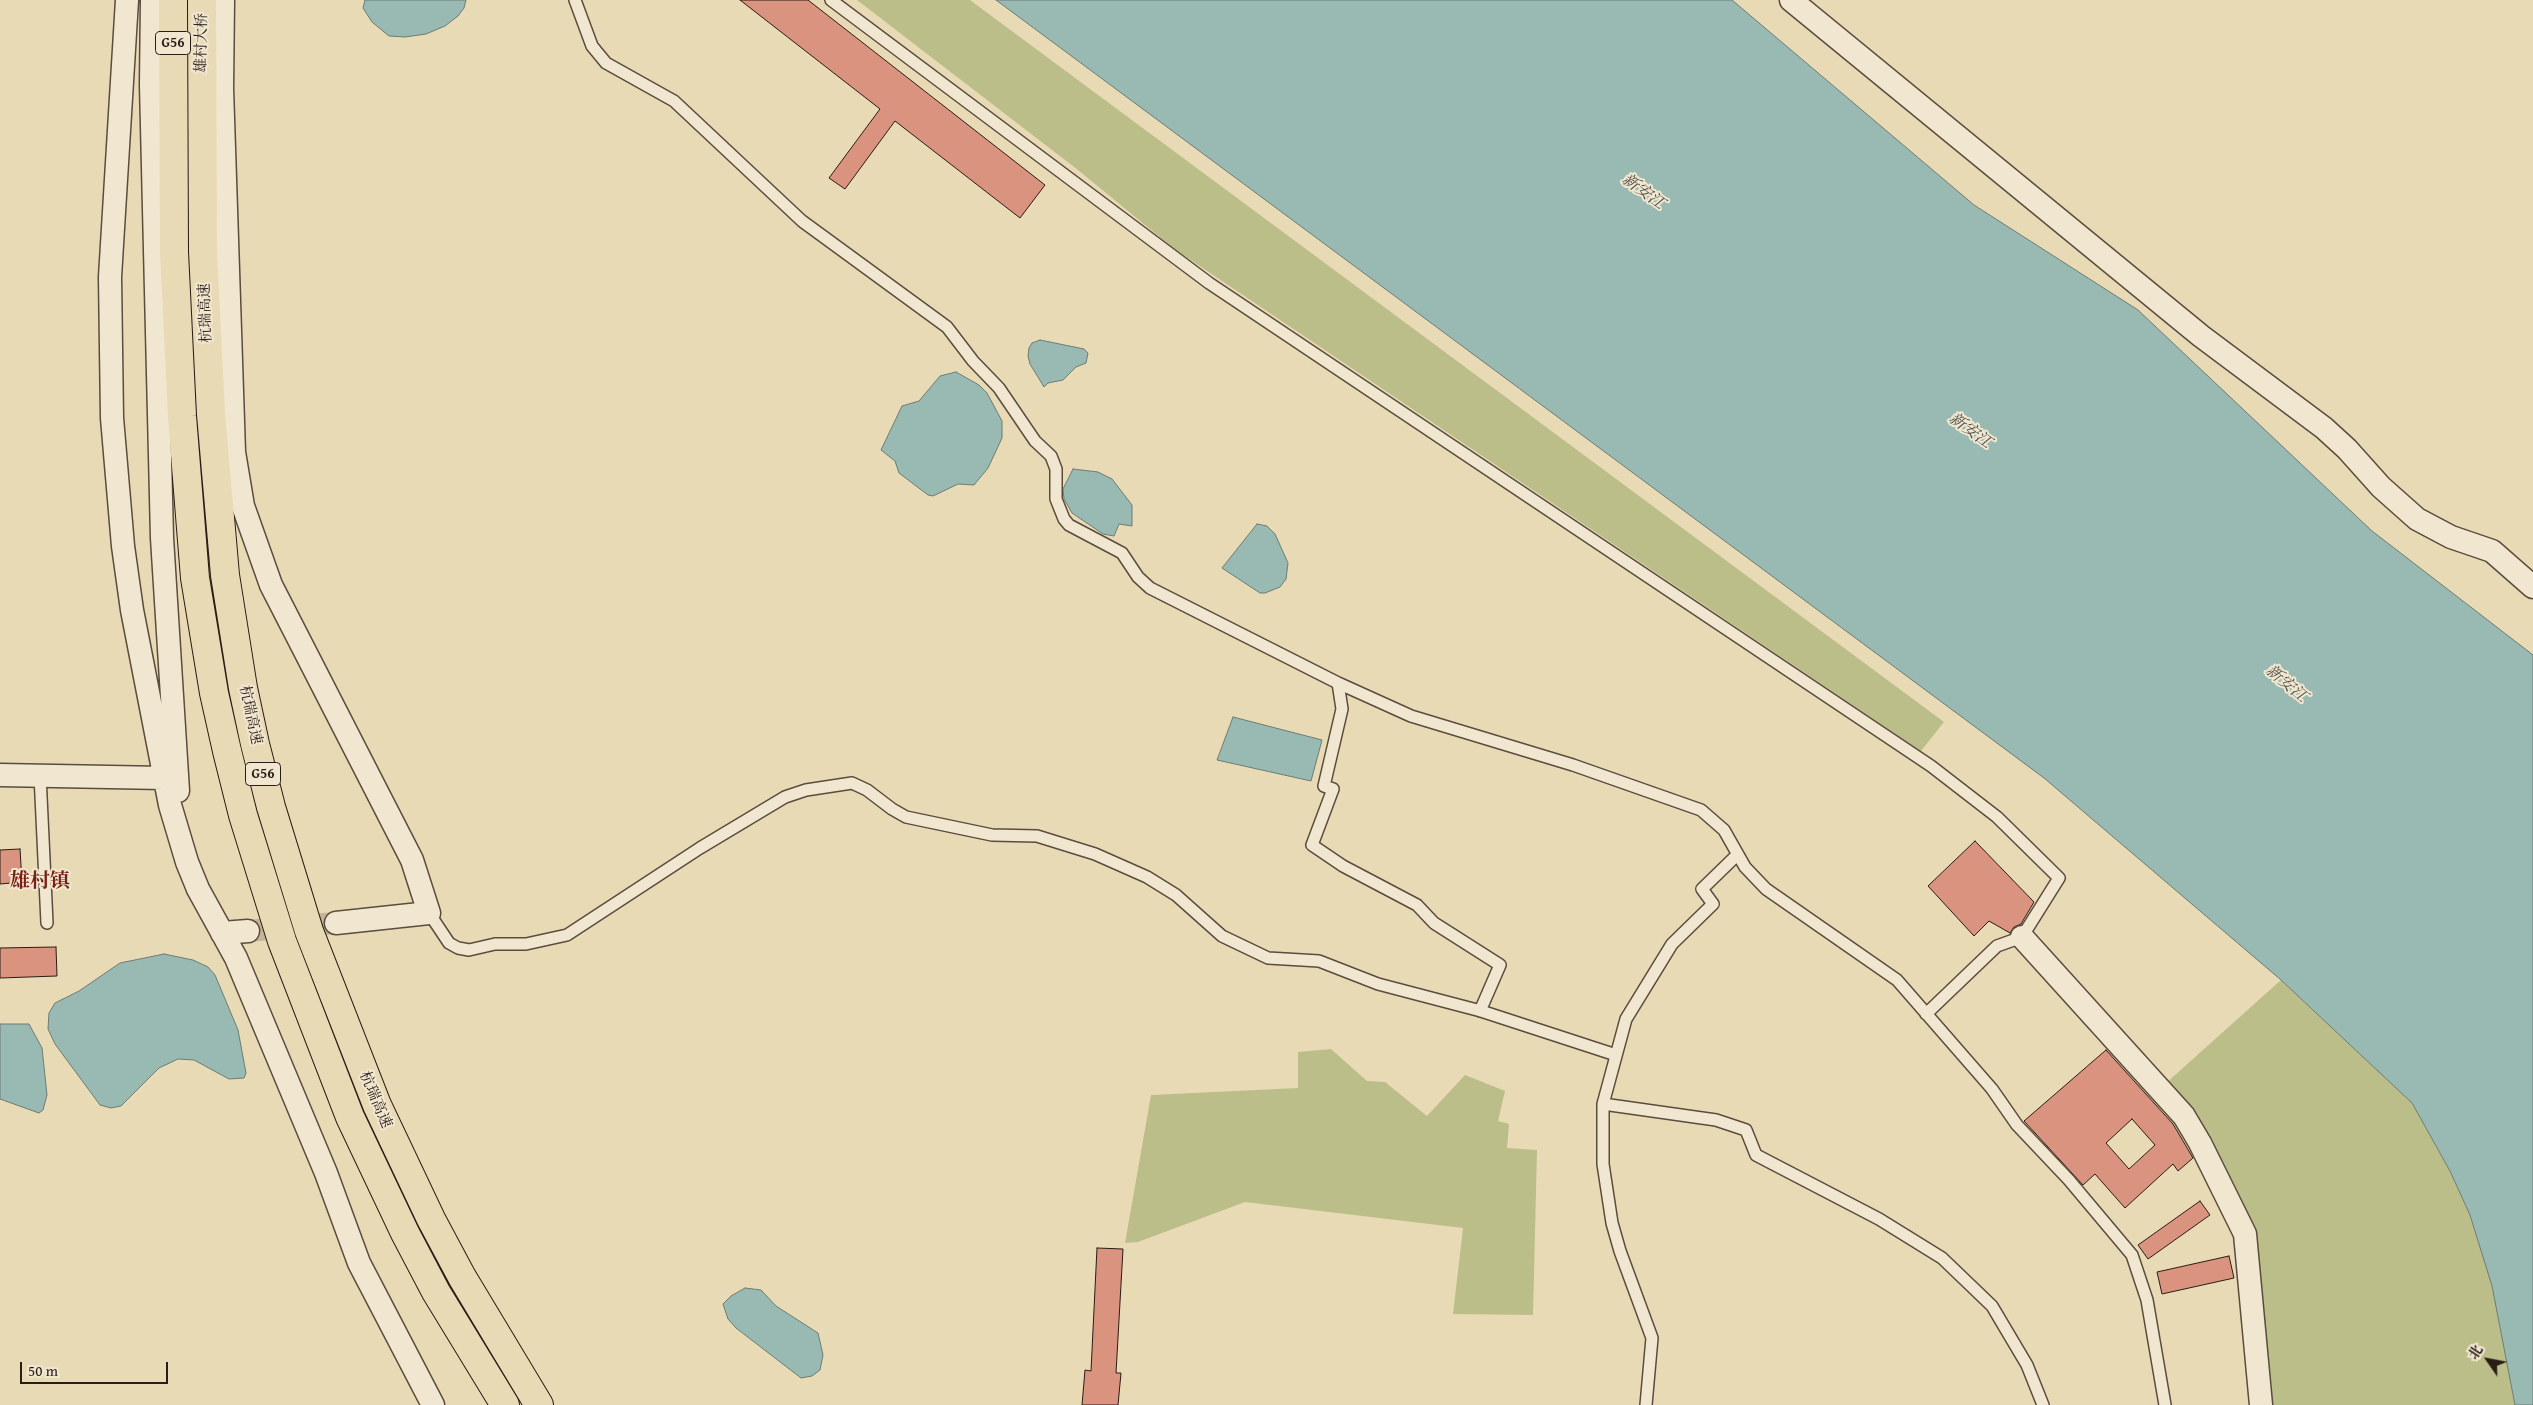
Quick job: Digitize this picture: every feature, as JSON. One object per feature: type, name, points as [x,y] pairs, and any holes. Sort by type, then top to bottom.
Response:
[{"type":"highway","name":"雄村大桥","points":[[172,86],[173,0]]},
{"type":"highway","name":"雄村大桥","points":[[202,0],[212,87]]},
{"type":"highway","name":"杭瑞高速","points":[[172,86],[177,335],[195,578],[214,693],[242,815],[282,941],[350,1117],[405,1233],[432,1283],[505,1405]]},
{"type":"highway","name":"杭瑞高速","points":[[212,87],[207,342],[224,575],[243,688],[271,807],[309,931],[377,1105],[427,1211],[462,1277],[539,1405]]},
{"type":"street","points":[[127,0],[110,277],[112,418],[124,555],[164,778],[178,834],[198,889],[236,958],[318,1155],[359,1263],[433,1405]]},
{"type":"street","points":[[152,0],[151,85],[162,538],[178,764],[178,834]]},
{"type":"street","points":[[223,0],[212,87],[234,452],[243,506],[271,585],[412,860],[429,913],[336,923]]},
{"type":"street","points":[[1791,0],[2201,336],[2324,428],[2347,449],[2381,487],[2417,519],[2451,537],[2492,551],[2533,587]]},
{"type":"street","points":[[0,775],[164,778]]},
{"type":"street","points":[[222,933],[248,931]]},
{"type":"street","points":[[2022,937],[2184,1116],[2200,1143],[2244,1234],[2248,1249],[2261,1405]]},
{"type":"lane","points":[[575,0],[592,46],[606,63],[674,101],[802,221],[946,327],[973,361],[999,388],[1035,441],[1051,456],[1056,469],[1056,499],[1060,513],[1069,525],[1122,553],[1138,577],[1150,588],[1338,683],[1411,716],[1573,765],[1701,810],[1724,830],[1737,855],[1754,879],[1897,980],[1992,1089],[2017,1125],[2069,1180],[2132,1255],[2147,1300],[2165,1405]]},
{"type":"lane","points":[[831,0],[1209,283],[1915,756],[1997,817],[2059,878],[2022,937],[1997,946],[1926,1014]]},
{"type":"lane","points":[[1338,683],[1342,709],[1324,786],[1332,789],[1312,845],[1343,866],[1417,905],[1434,923],[1500,965],[1480,1011]]},
{"type":"lane","points":[[40,775],[47,923]]},
{"type":"lane","points":[[429,913],[449,942],[458,948],[469,950],[495,944],[526,944],[567,935],[700,848],[785,797],[806,790],[852,783],[867,790],[906,817],[992,835],[1037,836],[1096,854],[1147,877],[1176,895],[1222,936],[1268,958],[1319,960],[1378,984],[1480,1011],[1616,1055]]},
{"type":"lane","points":[[1646,1405],[1652,1338],[1620,1251],[1612,1223],[1603,1164],[1603,1104],[1626,1019],[1672,944],[1713,904],[1702,889],[1737,855]]},
{"type":"lane","points":[[1603,1104],[1716,1120],[1746,1130],[1756,1155],[1879,1219],[1942,1258],[1992,1306],[2027,1365],[2043,1405]]},
{"type":"green space","points":[[857,0],[970,0],[1944,722],[1921,751],[1173,248],[1078,170]]},
{"type":"green space","points":[[2281,980],[2412,1103],[2450,1171],[2470,1215],[2492,1286],[2515,1405],[2268,1405],[2256,1235],[2165,1084]]},
{"type":"green space","points":[[1331,1049],[1367,1081],[1385,1082],[1427,1116],[1465,1075],[1505,1091],[1498,1121],[1509,1124],[1507,1148],[1537,1150],[1533,1315],[1453,1314],[1463,1228],[1245,1202],[1138,1242],[1125,1243],[1151,1095],[1298,1088],[1298,1052]]},
{"type":"water","points":[[365,0],[466,0],[464,8],[458,16],[445,26],[426,34],[405,37],[389,36],[372,22],[363,8]]},
{"type":"water","name":"新安江","points":[[996,0],[1732,0],[1974,205],[2138,310],[2372,531],[2533,655],[2533,1405],[2515,1405],[2492,1286],[2470,1215],[2450,1171],[2412,1103],[2281,980],[2044,778]]},
{"type":"water","points":[[1040,340],[1084,349],[1088,353],[1086,363],[1076,367],[1063,380],[1048,383],[1044,387],[1030,364],[1028,356],[1032,343]]},
{"type":"water","points":[[956,372],[979,385],[987,393],[1002,421],[1002,438],[988,468],[974,485],[958,484],[933,496],[928,495],[899,473],[895,461],[881,450],[902,406],[919,401],[940,376]]},
{"type":"water","points":[[1073,469],[1098,472],[1112,479],[1132,505],[1132,526],[1119,524],[1114,536],[1103,534],[1072,513],[1064,499],[1063,489]]},
{"type":"water","points":[[1257,524],[1267,526],[1275,534],[1288,563],[1286,579],[1280,587],[1265,593],[1260,593],[1222,568]]},
{"type":"water","points":[[1233,717],[1322,740],[1311,781],[1217,760]]},
{"type":"water","points":[[164,954],[193,960],[208,967],[215,975],[238,1030],[246,1073],[244,1078],[229,1079],[194,1060],[178,1059],[159,1068],[121,1106],[111,1108],[100,1105],[55,1044],[48,1029],[49,1013],[55,1003],[79,991],[120,963]]},
{"type":"water","points":[[0,1024],[29,1024],[42,1048],[47,1095],[43,1110],[39,1113],[0,1099]]},
{"type":"water","points":[[745,1288],[761,1290],[776,1306],[818,1333],[823,1355],[820,1370],[812,1376],[801,1378],[736,1328],[728,1319],[723,1304],[731,1296]]},
{"type":"building","points":[[740,0],[808,0],[1045,185],[1020,218],[895,121],[845,189],[829,178],[880,109]]},
{"type":"building","points":[[1975,841],[2034,902],[2021,924],[2014,927],[2010,933],[1989,921],[1974,936],[1928,886]]},
{"type":"building","points":[[20,849],[22,882],[0,884],[0,850]]},
{"type":"building","points":[[56,947],[57,976],[0,978],[0,948]]},
{"type":"building","points":[[2106,1050],[2173,1124],[2193,1158],[2178,1171],[2173,1164],[2125,1208],[2095,1174],[2083,1185],[2024,1121]],"holes":[[[2132,1119],[2155,1145],[2129,1169],[2106,1143]]]},
{"type":"building","points":[[2200,1201],[2210,1215],[2148,1259],[2138,1245]]},
{"type":"building","points":[[1097,1248],[1123,1249],[1116,1373],[1121,1373],[1118,1405],[1082,1405],[1085,1370],[1091,1371]]},
{"type":"building","points":[[2229,1256],[2234,1278],[2162,1294],[2157,1272]]},
{"type":"tunnel","points":[[248,931],[336,923]]},
{"type":"district","name":"雄村镇","points":[[40,882]]}]
